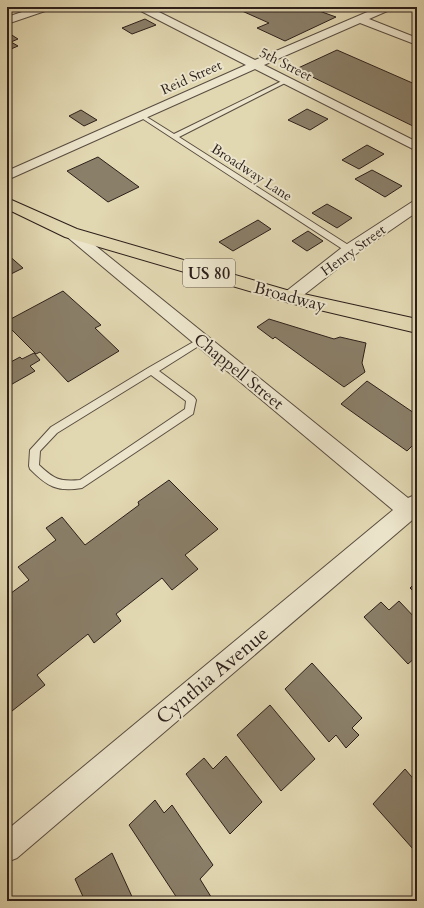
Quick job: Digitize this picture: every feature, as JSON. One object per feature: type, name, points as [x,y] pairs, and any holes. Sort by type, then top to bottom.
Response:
[{"type":"main road","name":"Broadway","points":[[7,203],[71,233],[290,296],[417,326]]},
{"type":"street","points":[[7,21],[47,7]]},
{"type":"street","name":"5th Street","points":[[141,7],[417,147]]},
{"type":"street","name":"Reid Street","points":[[7,176],[140,115],[216,83],[254,64],[388,7]]},
{"type":"street","points":[[359,19],[417,42]]},
{"type":"street","name":"Henry Street","points":[[290,296],[350,250],[417,205]]},
{"type":"street","name":"Chappell Street","points":[[71,233],[202,340],[412,506]]},
{"type":"street","name":"Cynthia Avenue","points":[[7,848],[412,506]]},
{"type":"lane","points":[[174,137],[286,81]]},
{"type":"lane","name":"Broadway Lane","points":[[140,115],[350,250]]},
{"type":"lane","points":[[152,370],[191,400],[190,411],[82,484],[66,486],[51,483],[34,466],[35,450],[54,430],[152,370],[202,340]]},
{"type":"building","points":[[233,7],[308,7],[336,17],[285,41],[257,28],[269,23]]},
{"type":"building","points":[[145,19],[156,25],[132,34],[122,28]]},
{"type":"building","points":[[7,32],[18,39],[11,42],[18,46],[11,49],[7,47]]},
{"type":"building","points":[[337,50],[417,85],[417,128],[296,69]]},
{"type":"building","points":[[307,109],[328,119],[310,130],[288,120]]},
{"type":"building","points":[[81,110],[97,120],[84,126],[69,116]]},
{"type":"building","points":[[367,145],[384,154],[359,169],[342,160]]},
{"type":"building","points":[[98,157],[139,187],[108,202],[67,171]]},
{"type":"building","points":[[372,170],[402,186],[385,197],[355,179]]},
{"type":"building","points":[[327,204],[352,218],[337,228],[312,213]]},
{"type":"building","points":[[258,220],[271,229],[233,251],[219,242]]},
{"type":"building","points":[[308,231],[323,241],[307,251],[292,241]]},
{"type":"building","points":[[7,254],[23,268],[7,276]]},
{"type":"building","points":[[63,291],[101,325],[95,328],[119,351],[68,382],[40,352],[36,354],[7,325],[7,321]]},
{"type":"building","points":[[269,319],[334,339],[340,337],[366,343],[362,363],[365,372],[344,387],[275,337],[273,339],[257,327]]},
{"type":"building","points":[[34,353],[40,360],[30,366],[35,371],[7,387],[7,364],[20,357],[22,359]]},
{"type":"building","points":[[367,381],[417,415],[417,441],[407,451],[341,404]]},
{"type":"building","points":[[169,480],[218,529],[185,555],[198,569],[172,590],[162,578],[116,614],[121,621],[94,643],[88,634],[37,675],[45,685],[12,711],[7,703],[7,596],[29,580],[18,567],[56,540],[46,528],[62,517],[85,545],[139,505],[138,502]]},
{"type":"building","points":[[417,581],[417,595],[410,588]]},
{"type":"building","points":[[399,601],[417,620],[417,656],[408,664],[364,617],[381,602],[389,610]]},
{"type":"building","points":[[312,663],[362,718],[352,728],[359,735],[346,748],[336,735],[329,742],[285,689]]},
{"type":"building","points":[[270,705],[315,759],[281,791],[237,735]]},
{"type":"building","points":[[226,756],[262,802],[230,834],[186,774],[204,758],[213,769]]},
{"type":"building","points":[[405,769],[417,783],[417,844],[413,849],[373,804]]},
{"type":"building","points":[[155,800],[164,813],[172,805],[213,865],[200,879],[213,900],[212,901],[179,901],[129,825]]},
{"type":"building","points":[[112,853],[134,901],[85,901],[75,879]]}]
